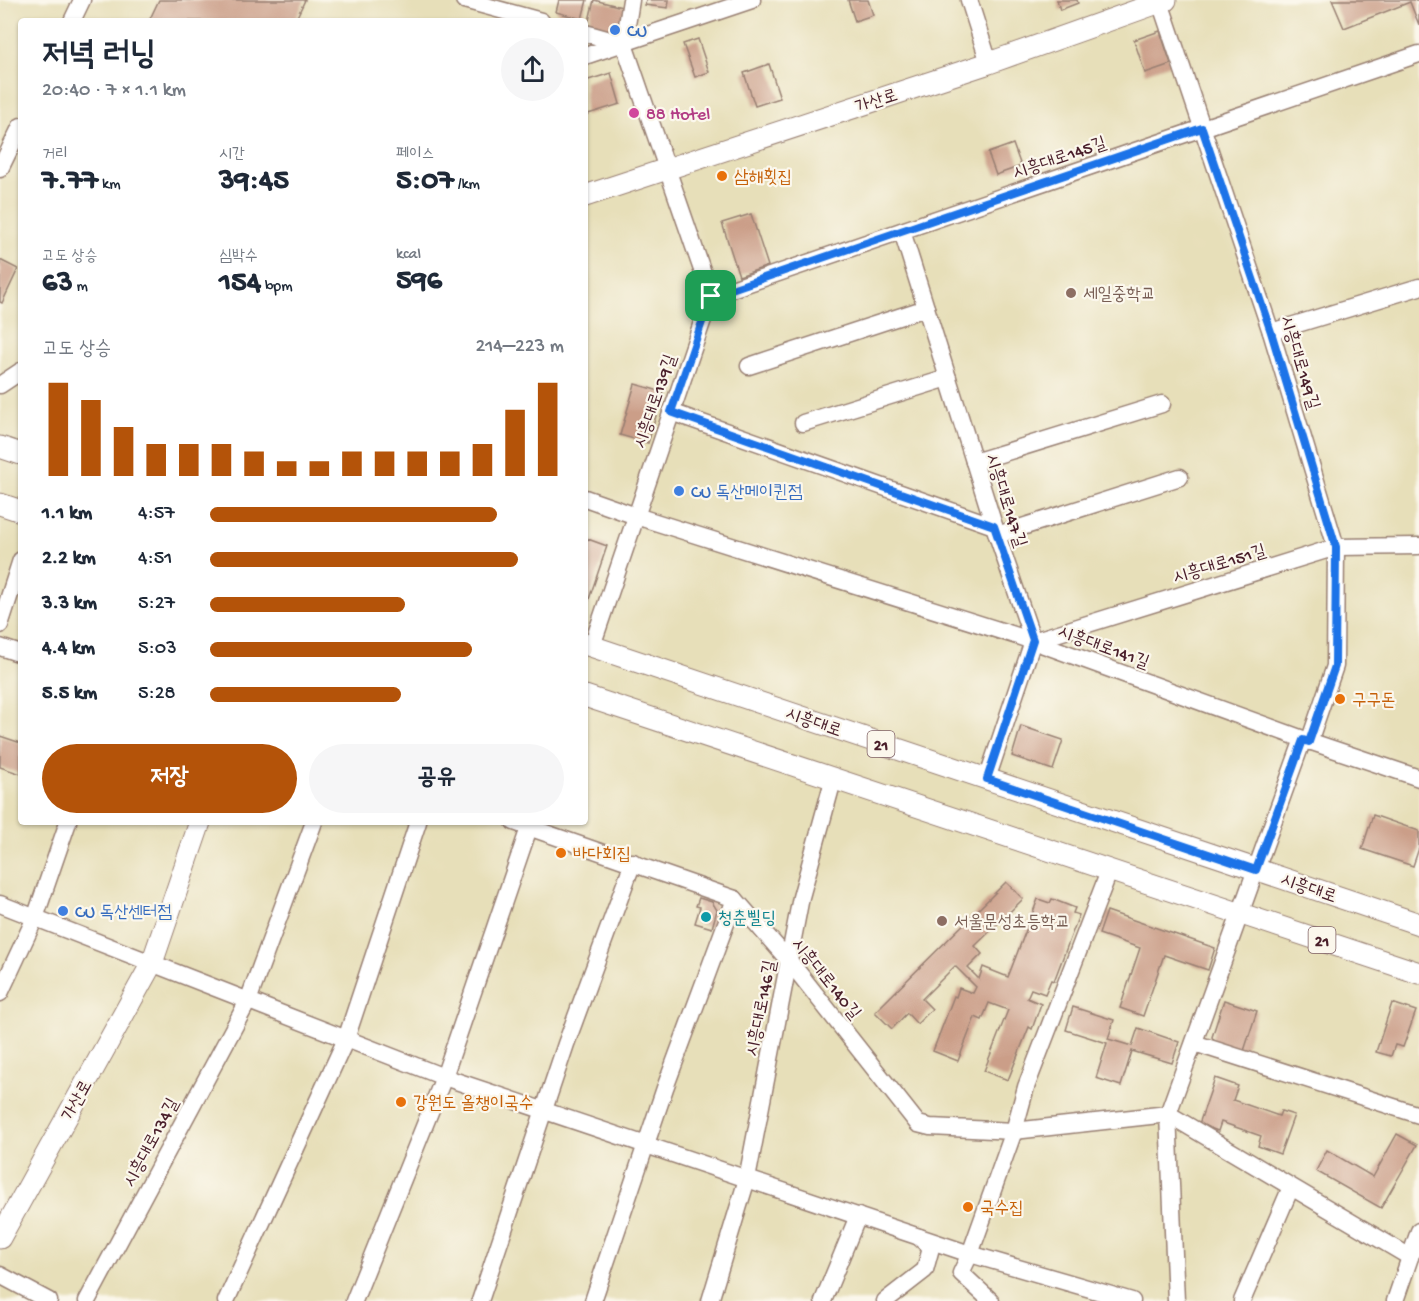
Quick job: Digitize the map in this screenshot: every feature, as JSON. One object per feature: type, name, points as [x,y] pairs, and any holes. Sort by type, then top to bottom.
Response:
[{"type":"main road","name":"가산로","points":[[588,195],[989,63],[1163,1]]},
{"type":"main road","points":[[0,447],[18,453]]},
{"type":"main road","points":[[0,504],[18,510]]},
{"type":"main road","name":"시흥대로","points":[[588,645],[1419,924]]},
{"type":"main road","name":"21","points":[[588,697],[1419,973]]},
{"type":"main road","name":"가산로","points":[[0,1238],[152,963],[199,825]]},
{"type":"street","points":[[73,18],[82,0]]},
{"type":"street","points":[[464,0],[529,18]]},
{"type":"street","points":[[630,0],[624,44],[711,296]]},
{"type":"street","points":[[588,55],[752,0]]},
{"type":"street","points":[[969,0],[989,63]]},
{"type":"street","name":"시흥대로149길","points":[[1163,1],[1202,128],[1271,332],[1336,547],[1335,666],[1256,870],[1168,1114]]},
{"type":"street","points":[[588,34],[624,44]]},
{"type":"street","name":"시흥대로145길","points":[[711,296],[1419,54]]},
{"type":"street","points":[[0,169],[18,132]]},
{"type":"street","name":"시흥대로147길","points":[[902,231],[995,530],[1033,640]]},
{"type":"street","points":[[1271,332],[1419,287]]},
{"type":"street","name":"시흥대로139길","points":[[588,645],[636,516],[711,296]]},
{"type":"street","points":[[749,366],[926,308]]},
{"type":"street","points":[[0,385],[18,373]]},
{"type":"street","points":[[803,423],[948,378]]},
{"type":"street","points":[[974,462],[1162,404]]},
{"type":"street","points":[[671,412],[995,530],[1180,477]]},
{"type":"street","points":[[588,499],[636,516]]},
{"type":"street","name":"시흥대로141길","points":[[636,516],[1033,640],[1306,741],[1419,778]]},
{"type":"street","name":"시흥대로151길","points":[[1033,640],[1336,547],[1419,546]]},
{"type":"street","points":[[0,626],[18,569]]},
{"type":"street","points":[[987,779],[1033,640]]},
{"type":"street","points":[[0,647],[18,653]]},
{"type":"street","name":"시흥대로146길","points":[[710,1301],[747,1179],[801,897],[834,777]]},
{"type":"street","points":[[0,993],[35,918],[67,825]]},
{"type":"street","name":"시흥대로134길","points":[[87,1301],[248,1001],[313,825]]},
{"type":"street","points":[[226,1301],[346,1039],[417,825]]},
{"type":"street","points":[[354,1301],[444,1077],[525,825]]},
{"type":"street","name":"시흥대로140길","points":[[528,825],[735,899],[790,962],[918,1124],[930,1127],[1014,1131],[1168,1114]]},
{"type":"street","points":[[480,1301],[566,1044],[633,862]]},
{"type":"street","points":[[991,1301],[961,1273],[1014,1131],[1026,1087],[1110,869]]},
{"type":"street","points":[[593,1301],[645,1144],[735,899]]},
{"type":"street","points":[[0,904],[444,1077],[970,1254],[1132,1301]]},
{"type":"street","points":[[1194,1043],[1419,1115]]},
{"type":"street","points":[[1168,1114],[1410,1257]]},
{"type":"street","points":[[1168,1114],[1176,1301]]},
{"type":"street","points":[[1242,1301],[1291,1187]]},
{"type":"street","points":[[824,1301],[858,1216]]},
{"type":"street","points":[[1395,1301],[1419,1230]]},
{"type":"street","points":[[885,1301],[925,1270],[931,1248],[917,1236]]},
{"type":"street","points":[[0,1275],[49,1301]]},
{"type":"building","points":[[159,0],[305,0],[296,18],[150,18]]},
{"type":"building","points":[[559,0],[587,0],[582,18],[556,12]]},
{"type":"building","points":[[594,0],[626,8],[620,31],[614,37],[588,29]]},
{"type":"building","points":[[646,0],[669,0],[668,8],[645,5]]},
{"type":"building","points":[[848,0],[868,0],[873,15],[855,21]]},
{"type":"building","points":[[1057,0],[1077,0],[1078,3],[1060,10]]},
{"type":"building","points":[[1332,0],[1419,0],[1419,25],[1410,2],[1344,28]]},
{"type":"building","points":[[1160,31],[1171,64],[1145,73],[1134,40]]},
{"type":"building","points":[[698,39],[709,72],[695,77],[683,44]]},
{"type":"building","points":[[769,64],[780,98],[755,106],[744,73]]},
{"type":"building","points":[[611,73],[620,104],[588,114],[588,80]]},
{"type":"building","points":[[1013,144],[1021,166],[996,175],[988,153]]},
{"type":"building","points":[[751,214],[768,266],[739,276],[722,223]]},
{"type":"building","points":[[0,260],[18,269],[2,303],[0,302]]},
{"type":"building","points":[[635,384],[663,392],[648,443],[620,435]]},
{"type":"building","points":[[588,539],[607,546],[588,602]]},
{"type":"building","points":[[1021,726],[1063,740],[1053,770],[1012,756]]},
{"type":"building","points":[[0,736],[18,742],[18,773],[0,767]]},
{"type":"building","points":[[1373,815],[1419,831],[1419,848],[1413,866],[1362,849]]},
{"type":"building","points":[[1006,882],[1023,899],[975,946],[982,954],[968,968],[979,979],[983,967],[1008,977],[1038,899],[1050,903],[1052,899],[1075,908],[1073,913],[1079,915],[1054,981],[1051,980],[1045,994],[1031,989],[1027,998],[1041,1004],[1032,1029],[1029,1027],[1008,1080],[984,1071],[1008,1010],[989,1003],[982,1020],[975,1017],[958,1061],[933,1051],[959,988],[973,993],[976,987],[955,966],[922,999],[932,1009],[917,1024],[907,1013],[892,1029],[875,1012]]},
{"type":"building","name":"청춘삘딩","points":[[699,898],[712,902],[717,910],[712,928],[695,923],[700,907],[696,906]]},
{"type":"building","points":[[1107,911],[1215,948],[1208,970],[1164,955],[1143,1016],[1120,1008],[1140,948],[1099,934]]},
{"type":"building","points":[[1224,1000],[1257,1011],[1243,1054],[1216,1044],[1212,1037]]},
{"type":"building","points":[[1392,1003],[1416,1011],[1403,1047],[1395,1045],[1391,1056],[1376,1052]]},
{"type":"building","points":[[1073,1007],[1114,1020],[1108,1039],[1132,1046],[1138,1028],[1179,1042],[1172,1063],[1132,1051],[1121,1086],[1096,1078],[1107,1043],[1066,1030]]},
{"type":"building","points":[[1215,1078],[1238,1086],[1233,1100],[1279,1116],[1281,1111],[1294,1115],[1280,1154],[1258,1146],[1261,1136],[1221,1122],[1218,1131],[1199,1124]]},
{"type":"building","points":[[1397,1134],[1417,1145],[1381,1208],[1316,1171],[1327,1150],[1373,1177]]},
{"type":"place","name":"CU","points":[[615,30]]},
{"type":"place","name":"88 Hotel","points":[[634,113]]},
{"type":"place","name":"삼해횟집","points":[[722,176]]},
{"type":"place","name":"세일중학교","points":[[1071,293]]},
{"type":"place","name":"CU 독산메이퀸점","points":[[679,491]]},
{"type":"place","name":"구구돈","points":[[1340,699]]},
{"type":"place","name":"바다회집","points":[[561,853]]},
{"type":"place","name":"CU 독산센터점","points":[[63,911]]},
{"type":"place","name":"청춘삘딩","points":[[706,917]]},
{"type":"place","name":"서울문성초등학교","points":[[942,921]]},
{"type":"place","name":"강원도 올챙이국수","points":[[401,1102]]},
{"type":"place","name":"국수집","points":[[968,1207]]},
{"type":"route","points":[[1202,128],[1271,332],[1336,547],[1335,666],[1309,742],[1303,740],[1256,870],[987,779],[1033,640],[994,526],[671,412],[711,296],[1202,128]]}]
